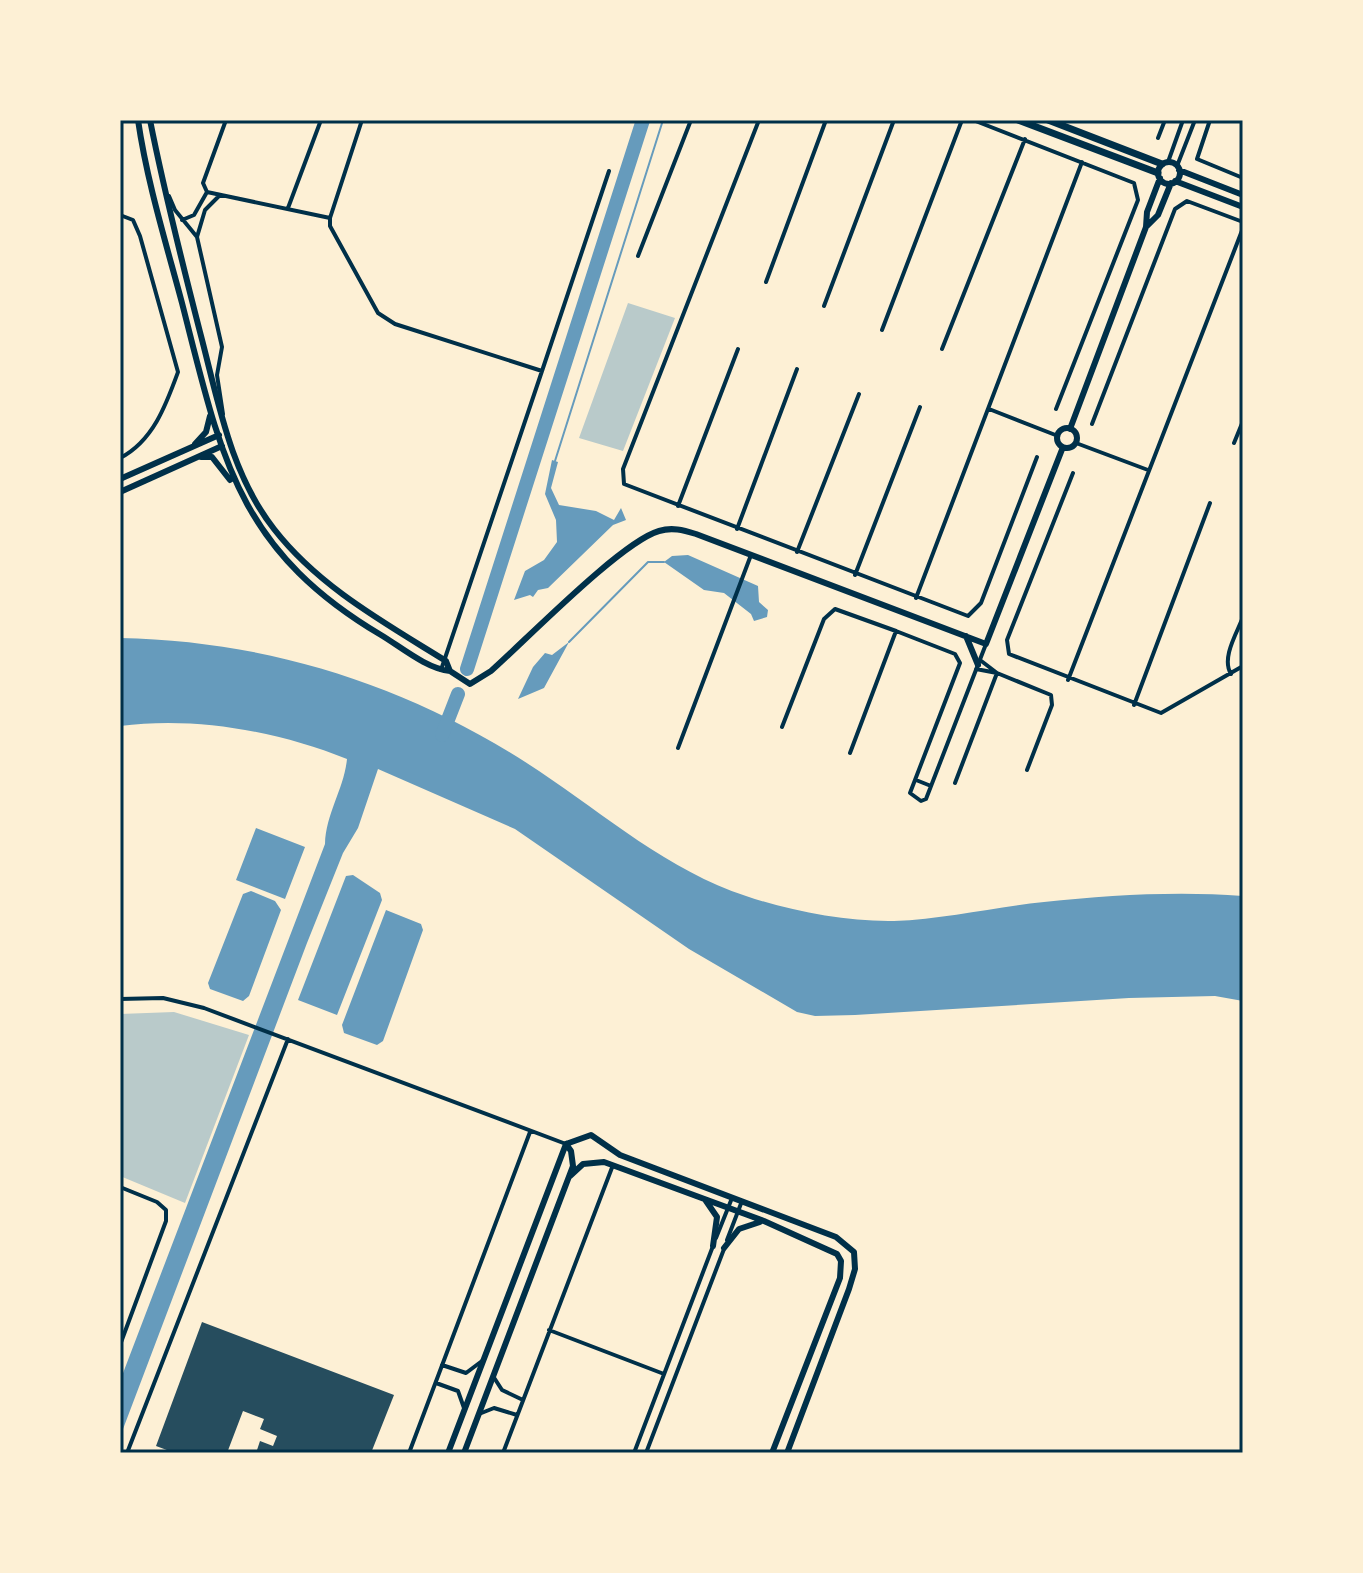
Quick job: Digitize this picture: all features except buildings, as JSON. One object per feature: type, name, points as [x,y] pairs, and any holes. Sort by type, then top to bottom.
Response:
[{"type":"main road","points":[[138,120],[216,437],[237,489]]},
{"type":"main road","points":[[150,120],[229,443],[257,503],[294,551],[372,615],[446,661],[450,671]]},
{"type":"main road","points":[[1018,120],[1243,207]]},
{"type":"main road","points":[[1048,120],[1243,195]]},
{"type":"main road","points":[[1070,429],[1146,227],[1147,212],[1165,163]]},
{"type":"main road","points":[[1146,227],[1158,215],[1178,168]]},
{"type":"main road","points":[[193,447],[206,432],[210,412]]},
{"type":"main road","points":[[196,457],[212,457],[237,489],[274,548],[305,580],[376,632],[470,684],[491,671],[621,554],[649,535],[678,529],[986,644],[1063,447],[1058,436],[1061,430],[1070,429],[1076,434],[1076,443],[1063,447]]},
{"type":"main road","points":[[120,479],[226,432]]},
{"type":"main road","points":[[120,492],[229,443]]},
{"type":"main road","points":[[966,636],[978,665]]},
{"type":"main road","points":[[448,1453],[566,1144],[591,1135],[620,1155],[842,1240],[854,1252],[856,1259],[849,1289],[787,1453]]},
{"type":"main road","points":[[464,1453],[570,1176],[574,1160],[566,1144]]},
{"type":"main road","points":[[570,1176],[591,1162],[613,1165],[764,1221],[830,1249],[841,1261],[842,1269],[772,1453]]},
{"type":"main road","points":[[705,1199],[717,1217],[713,1246]]},
{"type":"main road","points":[[724,1248],[744,1225],[764,1221]]},
{"type":"main road","points":[[531,1237],[545,1242]]},
{"type":"street","points":[[207,192],[203,183],[226,120]]},
{"type":"street","points":[[288,208],[321,120]]},
{"type":"street","points":[[362,120],[330,218],[338,244],[380,316],[542,371]]},
{"type":"street","points":[[638,256],[691,120]]},
{"type":"street","points":[[759,120],[623,469],[624,484],[961,615],[975,613],[981,603],[1037,457]]},
{"type":"street","points":[[766,282],[826,120]]},
{"type":"street","points":[[824,306],[894,120]]},
{"type":"street","points":[[882,330],[962,120]]},
{"type":"street","points":[[973,120],[1134,183],[1138,200],[1056,409]]},
{"type":"street","points":[[1158,138],[1165,120]]},
{"type":"street","points":[[1165,163],[1183,120]]},
{"type":"street","points":[[1178,168],[1195,120]]},
{"type":"street","points":[[1210,120],[1196,156],[1199,161],[1243,178]]},
{"type":"street","points":[[942,349],[1025,139]]},
{"type":"street","points":[[916,598],[1082,162]]},
{"type":"street","points":[[441,670],[609,171]]},
{"type":"street","points":[[165,185],[182,220],[197,237],[222,347],[217,375],[224,405],[222,416]]},
{"type":"street","points":[[182,220],[194,215],[207,192]]},
{"type":"street","points":[[207,192],[330,218]]},
{"type":"street","points":[[197,237],[205,210],[223,194]]},
{"type":"street","points":[[1068,680],[1243,225],[1193,203],[1182,202],[1171,215],[1092,424]]},
{"type":"street","points":[[120,215],[133,220],[140,236],[178,372],[144,443],[120,458]]},
{"type":"street","points":[[678,506],[738,349]]},
{"type":"street","points":[[737,529],[797,369]]},
{"type":"street","points":[[797,552],[859,394]]},
{"type":"street","points":[[855,575],[920,407]]},
{"type":"street","points":[[988,408],[1058,436]]},
{"type":"street","points":[[1234,443],[1243,421]]},
{"type":"street","points":[[1076,443],[1149,470]]},
{"type":"street","points":[[1073,473],[1007,640],[1009,654],[1155,713],[1169,712],[1243,666]]},
{"type":"street","points":[[1134,705],[1210,503]]},
{"type":"street","points":[[678,748],[751,555]]},
{"type":"street","points":[[782,727],[824,619],[835,609],[950,651],[960,663],[910,796],[921,801],[931,786],[986,644]]},
{"type":"street","points":[[1231,674],[1227,667],[1228,657],[1243,617]]},
{"type":"street","points":[[850,753],[896,632]]},
{"type":"street","points":[[978,665],[1051,695],[1052,705],[1027,770]]},
{"type":"street","points":[[978,665],[997,673]]},
{"type":"street","points":[[955,783],[997,673]]},
{"type":"street","points":[[916,780],[931,786]]},
{"type":"street","points":[[120,999],[137,996],[183,1001],[566,1144]]},
{"type":"street","points":[[127,1453],[288,1039]]},
{"type":"street","points":[[409,1453],[530,1132]]},
{"type":"street","points":[[503,1453],[613,1165]]},
{"type":"street","points":[[120,1187],[157,1202],[166,1210],[166,1221],[120,1345]]},
{"type":"street","points":[[634,1453],[732,1198]]},
{"type":"street","points":[[646,1453],[742,1201]]},
{"type":"street","points":[[549,1330],[664,1374]]},
{"type":"street","points":[[442,1365],[466,1373],[484,1359]]},
{"type":"street","points":[[493,1376],[502,1390],[523,1400]]},
{"type":"street","points":[[436,1383],[458,1391],[464,1411]]},
{"type":"street","points":[[479,1414],[494,1408],[517,1415]]},
{"type":"shaded area","points":[[628,303],[675,318],[623,451],[579,438]]},
{"type":"shaded area","points":[[174,1012],[249,1035],[185,1203],[120,1176],[120,1014]]},
{"type":"water","points":[[552,460],[558,462],[551,488],[559,505],[596,511],[614,520],[621,508],[626,520],[613,525],[548,588],[538,590],[533,597],[530,595],[514,600],[525,571],[544,560],[557,542],[556,520],[545,494]]},
{"type":"water","points":[[688,555],[758,586],[759,602],[768,610],[767,617],[754,621],[751,614],[724,593],[704,590],[664,562],[672,556]]},
{"type":"water","points":[[120,638],[232,648],[339,674],[391,693],[491,741],[638,841],[690,872],[746,896],[800,911],[858,920],[894,921],[1094,897],[1168,894],[1243,896],[1243,1001],[1215,996],[1129,998],[855,1015],[815,1016],[797,1012],[689,949],[515,829],[378,769],[358,828],[343,853],[307,943],[120,1437],[120,1381],[325,844],[328,822],[347,759],[293,741],[235,728],[177,723],[120,726]]},
{"type":"water","points":[[569,642],[544,688],[518,699],[533,667],[545,653],[552,655]]},
{"type":"water","points":[[256,828],[305,847],[285,899],[236,880]]},
{"type":"water","points":[[353,875],[380,893],[382,900],[337,1015],[298,1000],[346,876]]},
{"type":"water","points":[[251,891],[275,901],[281,910],[249,996],[243,1001],[210,989],[208,983],[243,894]]},
{"type":"water","points":[[386,910],[421,924],[423,930],[383,1041],[377,1045],[344,1033],[342,1025]]},
{"type":"waterway","points":[[467,669],[643,120]]},
{"type":"waterway","points":[[555,461],[663,120]]},
{"type":"waterway","points":[[569,642],[648,562],[664,562]]},
{"type":"waterway","points":[[442,735],[458,694]]}]
